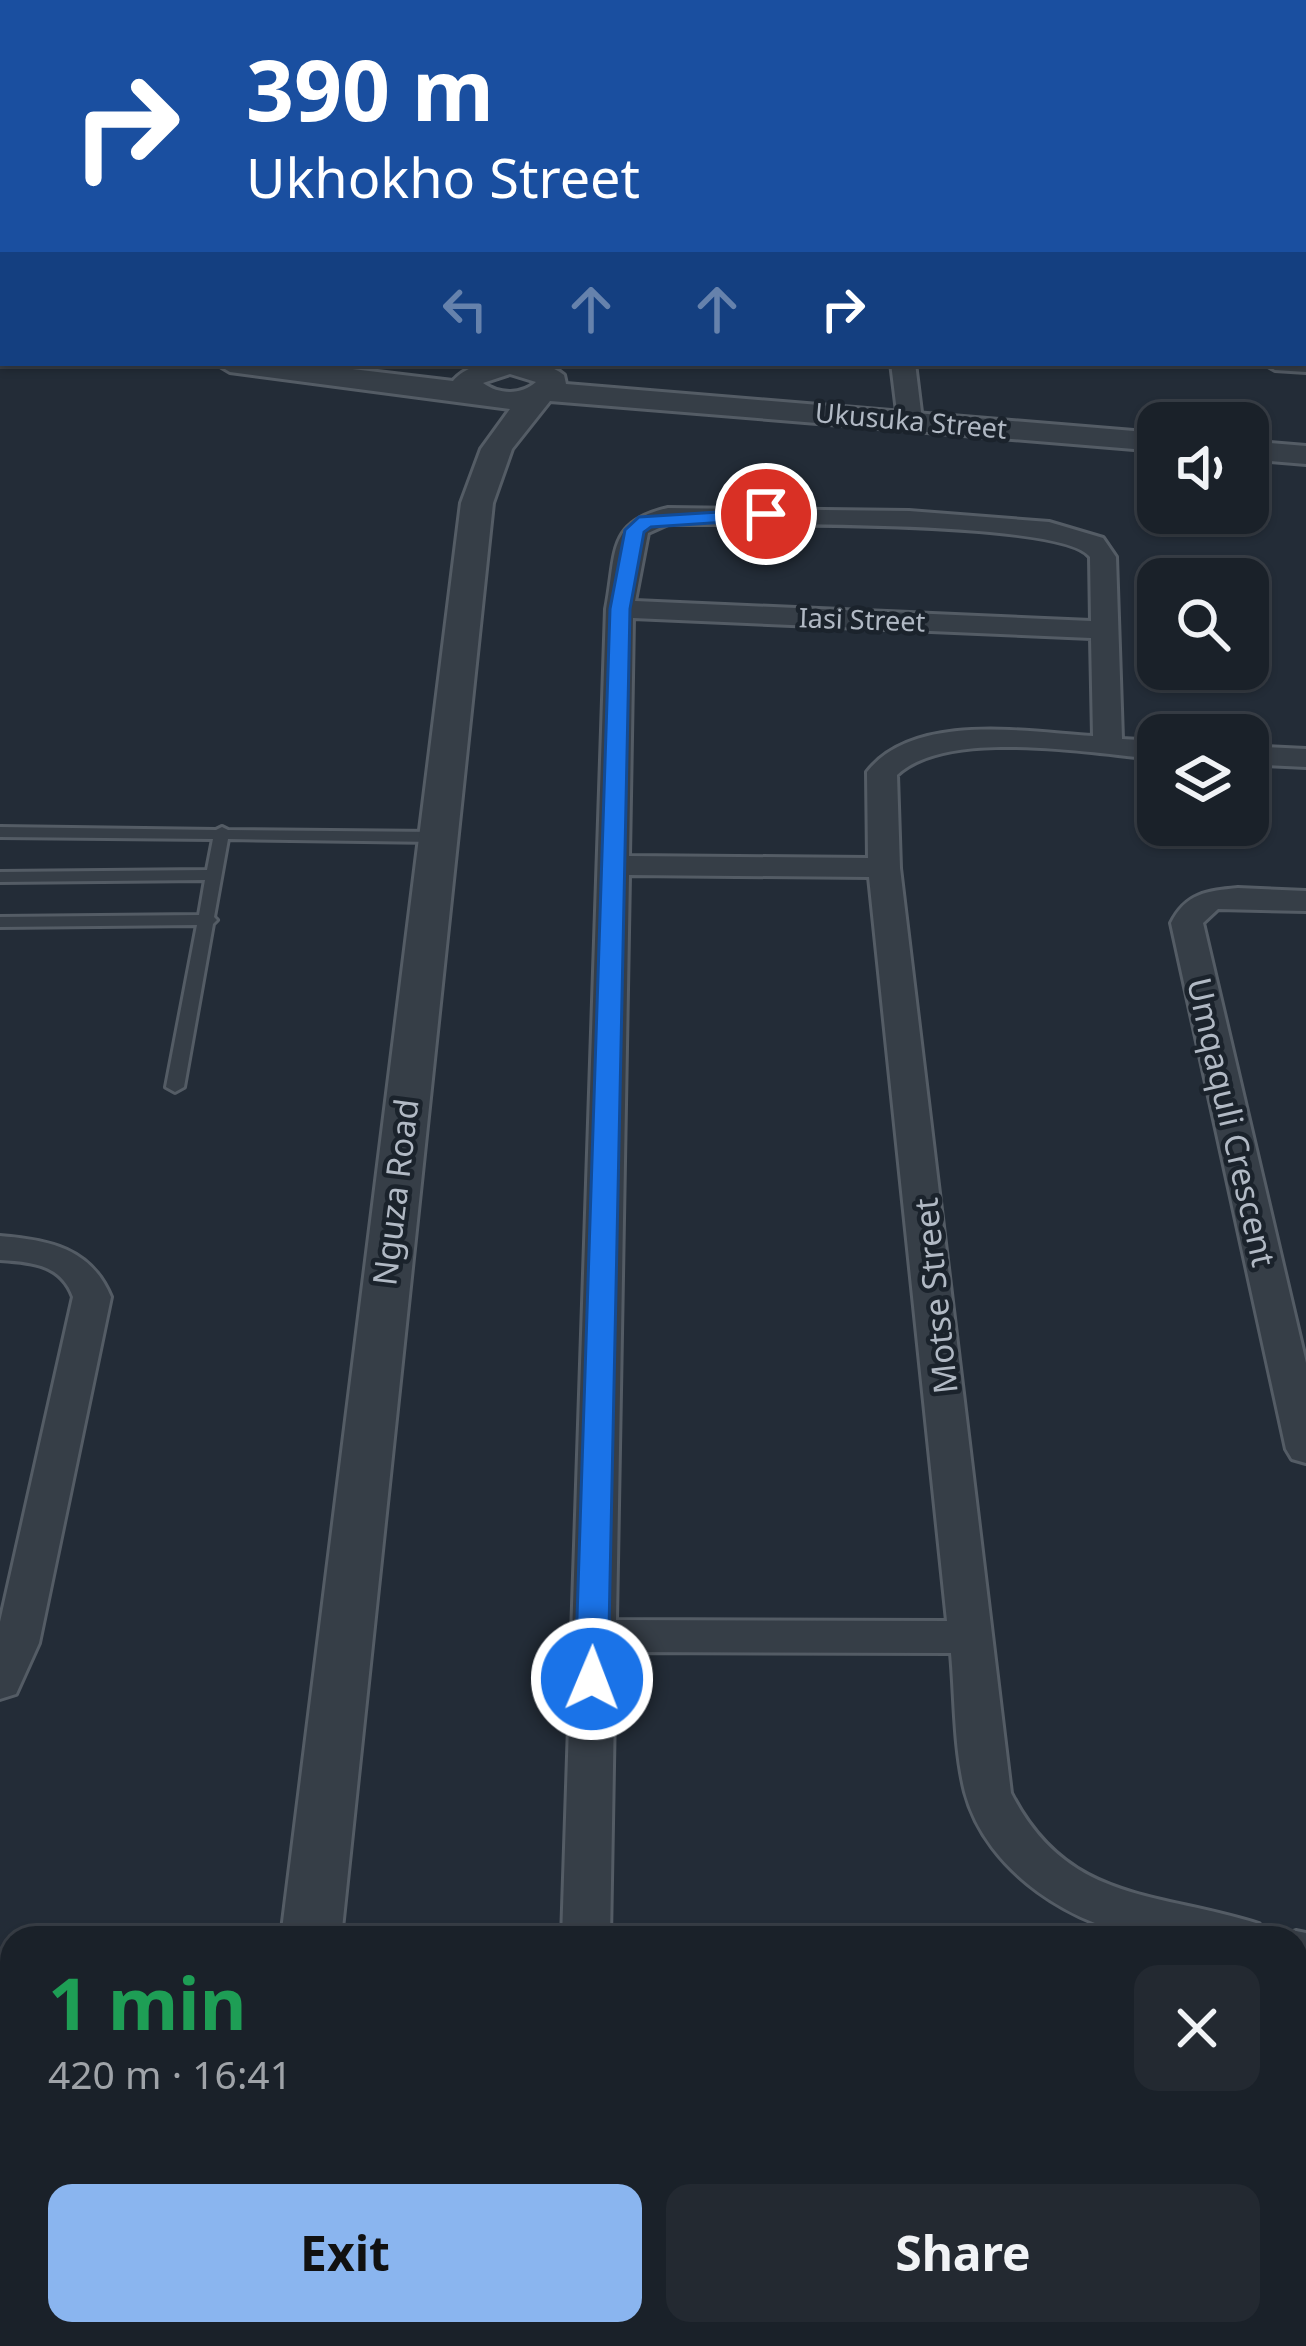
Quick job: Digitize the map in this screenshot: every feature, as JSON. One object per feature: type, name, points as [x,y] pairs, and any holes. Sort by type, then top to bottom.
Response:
[{"type":"street","name":"Ukusuka Street","points":[[254,366],[349,378],[487,378],[511,400],[544,380],[663,398],[1137,440]]},
{"type":"street","points":[[903,366],[910,420]]},
{"type":"street","points":[[487,378],[497,449]]},
{"type":"street","name":"Nguza Road","points":[[311,1926],[477,503],[497,449],[544,380]]},
{"type":"street","points":[[1269,452],[1306,455]]},
{"type":"street","points":[[586,1926],[620,609],[635,530],[646,521],[733,514],[909,519],[1049,530],[1094,544],[1103,557],[1108,748]]},
{"type":"street","name":"Iasi Street","points":[[620,609],[1103,630]]},
{"type":"street","name":"Motse Street","points":[[1137,749],[972,742],[902,754],[882,772],[884,868],[988,1793],[1004,1833],[1054,1882],[1121,1912],[1186,1926]]},
{"type":"street","points":[[1269,756],[1306,758]]},
{"type":"street","points":[[614,865],[884,868]]},
{"type":"street","name":"Umqaquli Crescent","points":[[1306,901],[1210,901],[1194,909],[1187,923],[1306,1449]]},
{"type":"street","points":[[0,1248],[27,1250],[70,1263],[86,1280],[92,1297],[17,1643],[0,1683]]},
{"type":"street","points":[[592,1636],[974,1637]]},
{"type":"lane","points":[[0,832],[436,837]]},
{"type":"lane","points":[[175,1087],[222,832]]},
{"type":"lane","points":[[0,877],[215,875]]},
{"type":"lane","points":[[0,922],[209,920]]},
{"type":"route","points":[[592,1679],[620,609],[635,530],[646,521],[668,516],[766,514]]}]
